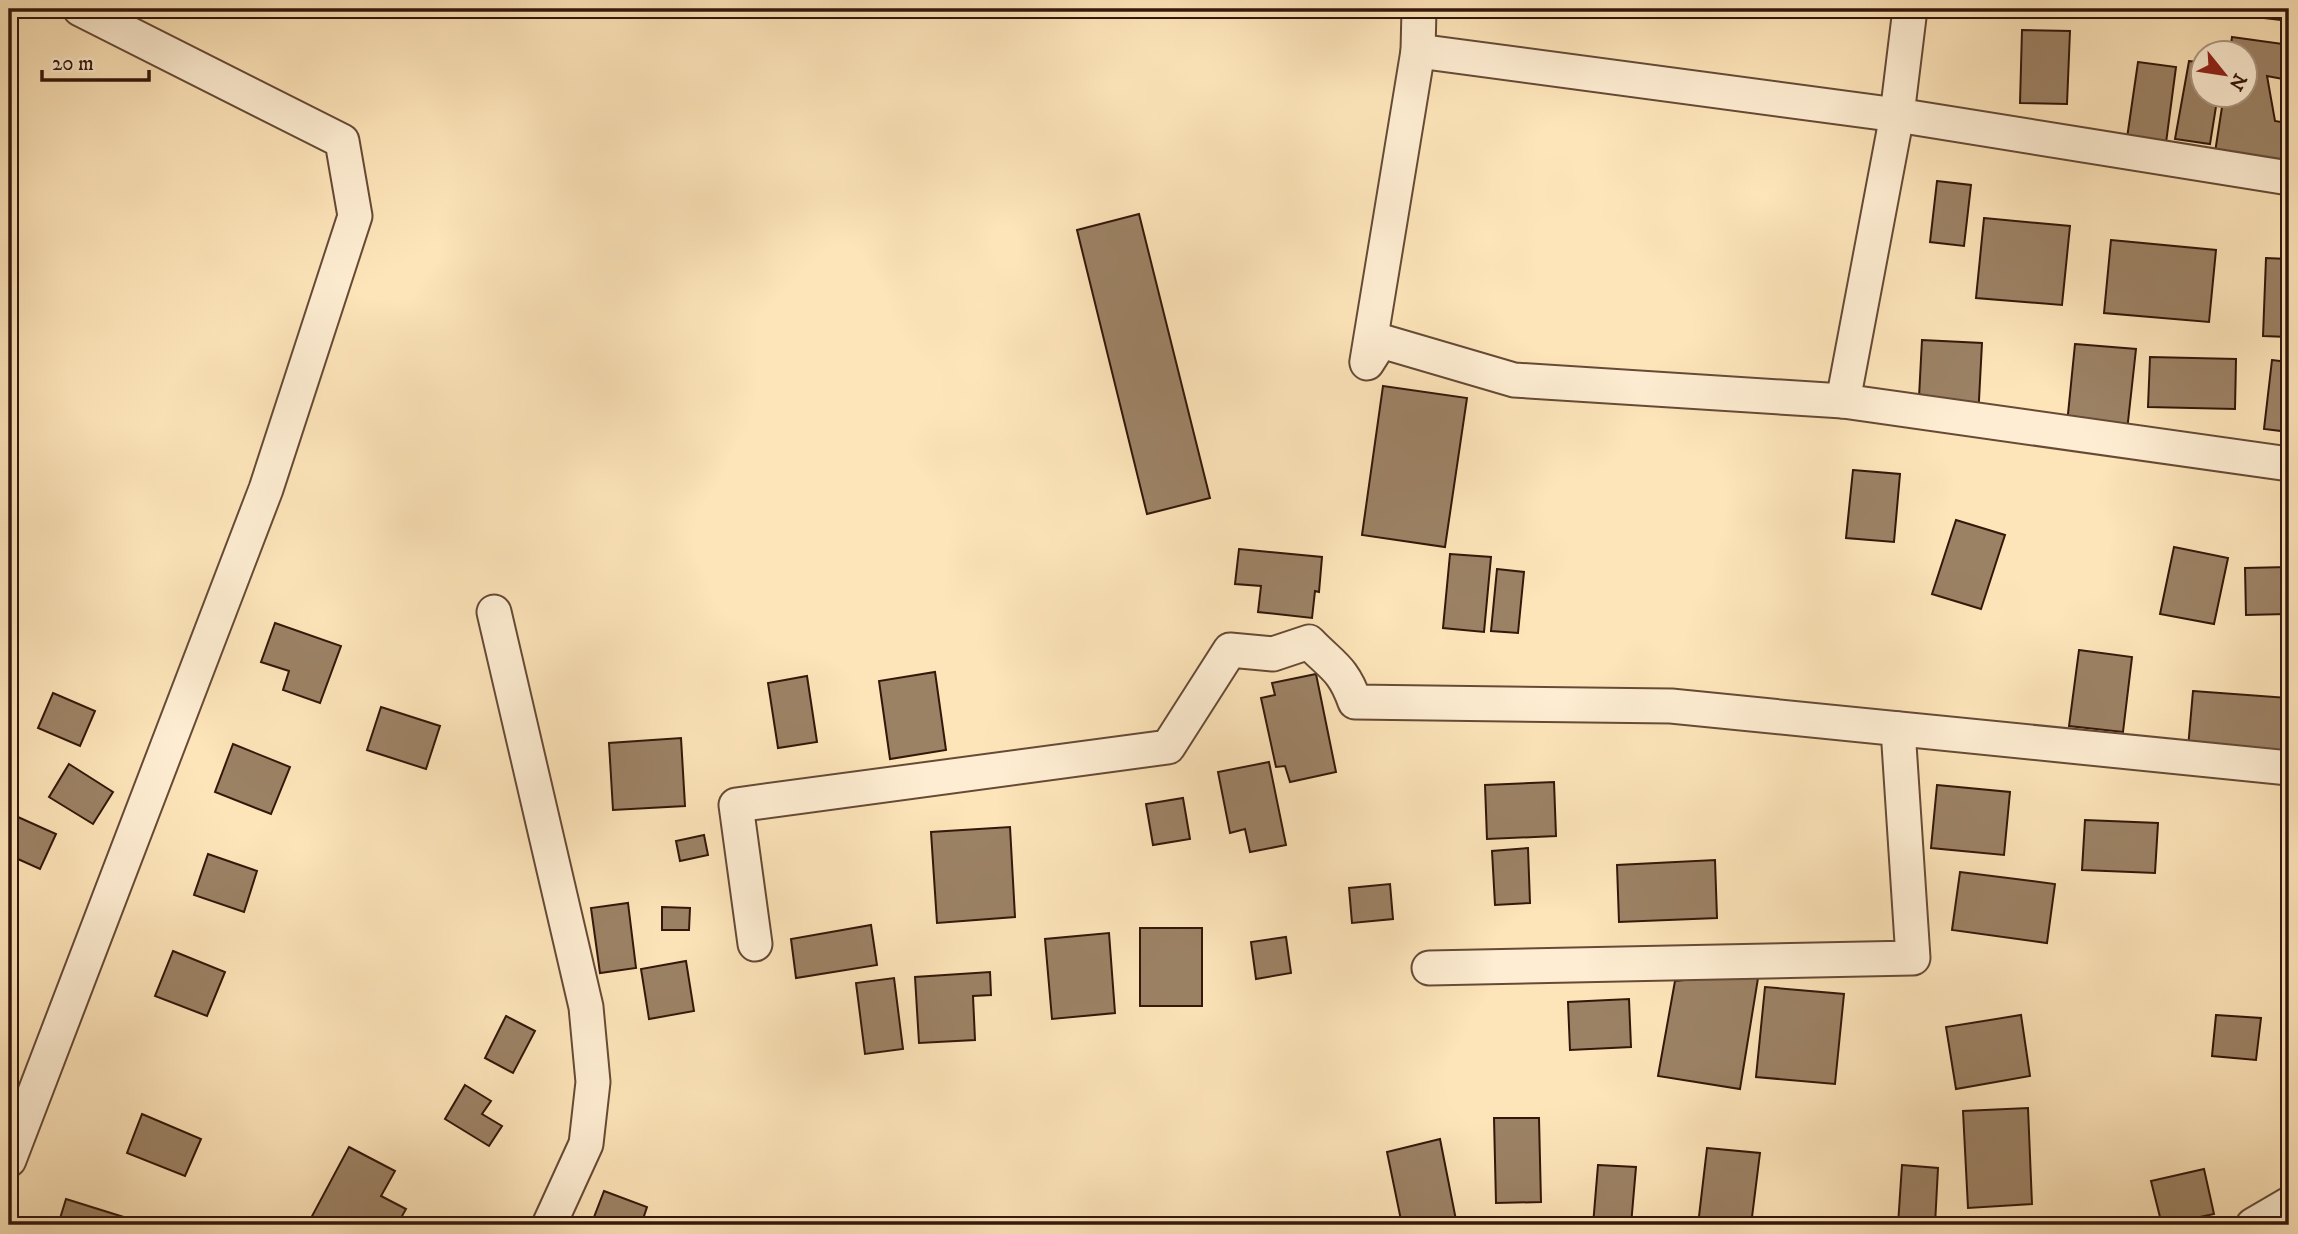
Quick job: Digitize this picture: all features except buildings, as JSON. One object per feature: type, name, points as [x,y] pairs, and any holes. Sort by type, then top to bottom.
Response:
[{"type":"street","points":[[9,1160],[266,489],[355,216],[342,141],[80,9]]},
{"type":"street","points":[[1419,9],[1418,51],[1367,363],[1381,341],[1514,380],[1843,401],[2289,464]]},
{"type":"street","points":[[1843,401],[1897,115],[1910,9]]},
{"type":"street","points":[[1418,51],[1897,115],[2289,178]]},
{"type":"street","points":[[494,612],[586,1007],[593,1082],[586,1144],[549,1225]]},
{"type":"street","points":[[755,944],[736,805],[1168,747],[1230,650],[1273,654],[1309,642],[1335,664],[1348,682],[1355,702],[1671,706],[2289,768]]},
{"type":"street","points":[[1429,968],[1913,958],[1898,729]]},
{"type":"street","points":[[2253,1225],[2289,1204]]}]
